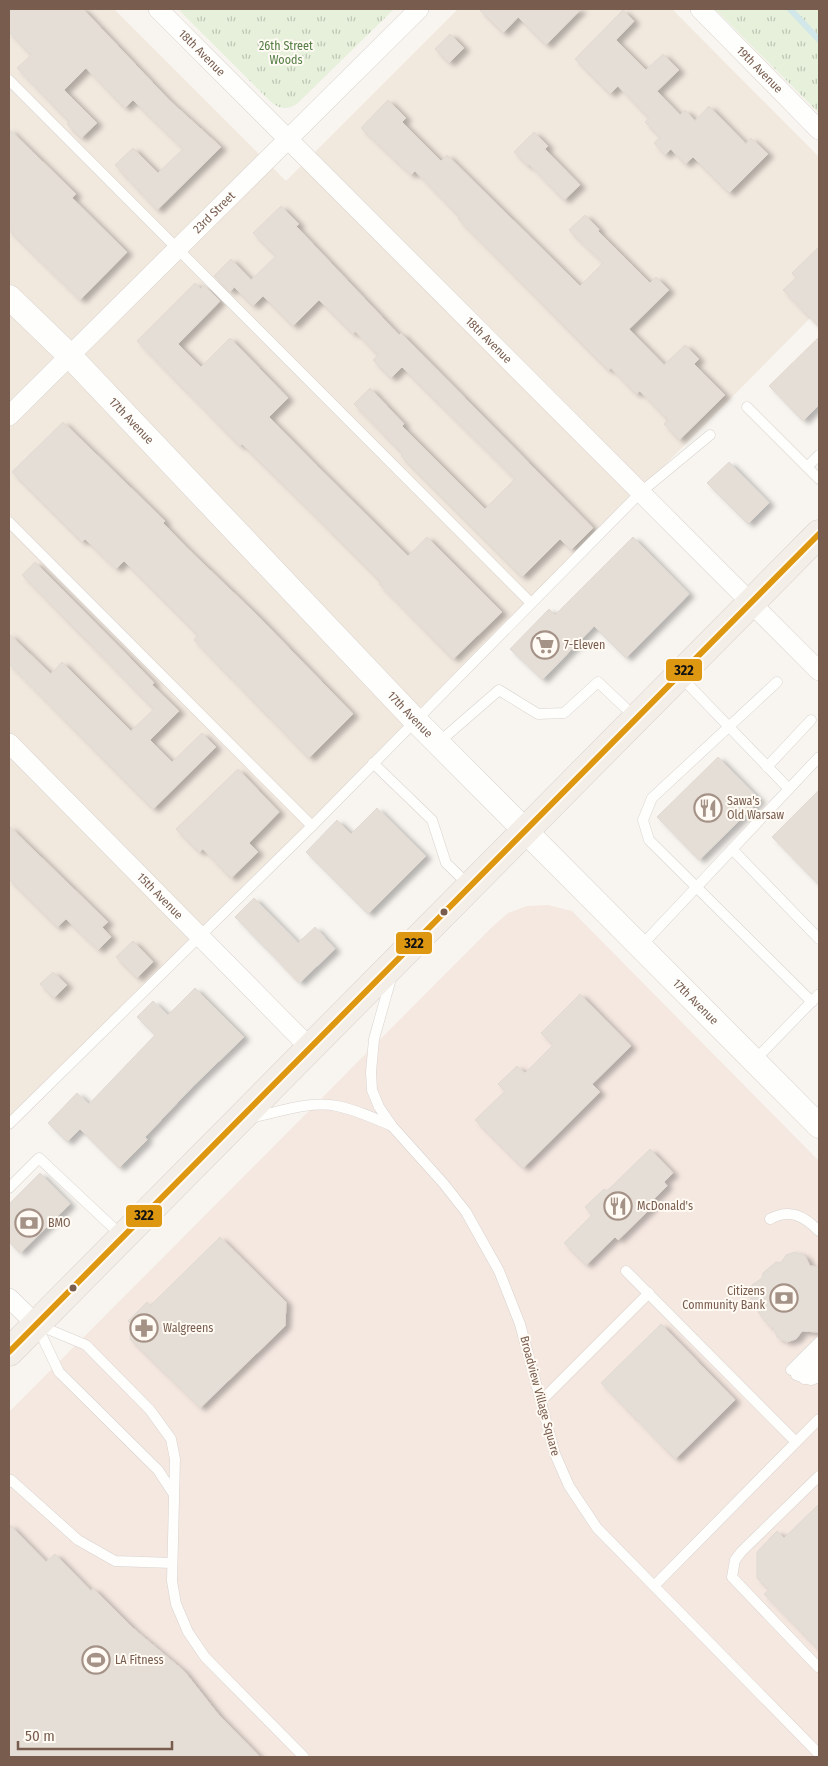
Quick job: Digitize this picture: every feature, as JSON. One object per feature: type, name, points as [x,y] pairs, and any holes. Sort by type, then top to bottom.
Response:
[{"type":"main road","points":[[9,1352],[819,534]]},
{"type":"street","name":"18th Avenue","points":[[158,9],[819,671]]},
{"type":"street","name":"23rd Street","points":[[9,416],[419,9]]},
{"type":"street","name":"19th Avenue","points":[[700,9],[819,130]]},
{"type":"street","name":"17th Avenue","points":[[9,297],[69,355],[415,720],[819,1126]]},
{"type":"street","name":"15th Avenue","points":[[9,743],[310,1048]]},
{"type":"street","points":[[9,1298],[36,1325]]},
{"type":"lane","points":[[9,80],[531,603]]},
{"type":"lane","points":[[747,408],[819,479]]},
{"type":"lane","points":[[9,1124],[312,826],[641,492],[710,436]]},
{"type":"lane","points":[[808,467],[819,455]]},
{"type":"lane","points":[[9,522],[312,826]]},
{"type":"lane","points":[[678,675],[788,789]]},
{"type":"lane","points":[[438,743],[499,690],[538,714],[564,713],[598,682],[636,718]]},
{"type":"lane","points":[[777,682],[652,798],[643,820],[649,840],[812,1002]]},
{"type":"lane","points":[[767,767],[811,720]]},
{"type":"lane","points":[[641,946],[819,758]]},
{"type":"lane","points":[[373,763],[432,820],[446,863],[469,886]]},
{"type":"lane","points":[[732,849],[819,939]]},
{"type":"lane","name":"Broadview Village Square","points":[[396,960],[374,1039],[371,1072],[372,1090],[392,1126],[444,1184],[466,1212],[499,1270],[513,1306],[541,1401],[554,1454],[569,1486],[597,1528],[819,1754]]},
{"type":"lane","points":[[755,1060],[819,994]]},
{"type":"lane","name":"Broadview Village Square","points":[[239,1121],[304,1107],[336,1105],[392,1126]]},
{"type":"lane","points":[[9,1188],[39,1158],[123,1238]]},
{"type":"lane","points":[[770,1219],[783,1213],[798,1214],[819,1231]]},
{"type":"lane","points":[[626,1271],[796,1442]]},
{"type":"lane","points":[[541,1401],[649,1294]]},
{"type":"lane","points":[[36,1325],[59,1372],[158,1470],[173,1494]]},
{"type":"lane","points":[[36,1325],[86,1345],[150,1410],[171,1439],[175,1459],[172,1581],[176,1604],[195,1644],[205,1658],[304,1757]]},
{"type":"lane","points":[[797,1375],[819,1342]]},
{"type":"lane","points":[[797,1375],[819,1354]]},
{"type":"lane","points":[[797,1375],[819,1366]]},
{"type":"lane","points":[[797,1375],[819,1377]]},
{"type":"lane","points":[[654,1586],[819,1418]]},
{"type":"lane","points":[[818,1667],[732,1576],[735,1560],[819,1476]]},
{"type":"lane","points":[[9,1482],[11,1480],[78,1540],[115,1561],[172,1563]]},
{"type":"shaded area","points":[[9,9],[114,9],[286,181],[458,9],[672,9],[819,157],[819,309],[200,936],[9,1124]]},
{"type":"shaded area","points":[[548,905],[572,911],[819,1161],[819,1757],[9,1757],[9,1412],[491,928],[508,913],[527,906]]},
{"type":"green space","name":"26th Street Woods","points":[[178,9],[394,9],[298,103],[284,108],[270,101]]},
{"type":"green space","points":[[715,9],[819,9],[819,113]]},
{"type":"building","points":[[9,9],[83,9],[170,101],[221,147],[157,210],[115,165],[133,148],[158,173],[183,149],[133,100],[125,108],[86,68],[64,90],[97,123],[81,138],[67,124],[70,122],[17,68],[31,55],[9,32]]},
{"type":"building","points":[[479,9],[581,9],[546,45],[518,17],[503,33]]},
{"type":"building","points":[[623,10],[634,21],[616,40],[646,70],[663,54],[679,70],[657,91],[680,115],[685,110],[695,121],[709,106],[746,144],[751,138],[768,154],[729,193],[693,157],[685,164],[671,149],[665,155],[654,143],[660,137],[645,122],[649,118],[618,86],[610,94],[575,59]]},
{"type":"building","points":[[450,34],[464,48],[449,63],[435,49]]},
{"type":"building","points":[[388,100],[406,118],[402,122],[441,161],[447,155],[580,286],[603,263],[569,230],[585,215],[599,229],[598,231],[650,283],[656,277],[669,290],[629,329],[664,365],[685,345],[699,359],[694,364],[725,395],[679,440],[664,424],[668,420],[640,391],[636,394],[611,368],[608,370],[458,219],[460,217],[415,171],[411,175],[361,128]]},
{"type":"building","points":[[9,129],[76,194],[72,198],[127,252],[80,300],[9,230]]},
{"type":"building","points":[[534,132],[548,146],[545,149],[580,185],[564,200],[529,164],[528,166],[514,152]]},
{"type":"building","points":[[281,206],[299,224],[296,226],[399,335],[401,333],[593,528],[571,550],[560,539],[522,577],[401,456],[403,454],[354,404],[370,388],[404,424],[402,426],[485,509],[515,479],[402,367],[391,378],[373,360],[378,355],[355,331],[353,334],[319,300],[293,326],[263,296],[253,306],[234,287],[230,292],[214,276],[231,259],[251,280],[276,256],[253,233]]},
{"type":"building","points":[[819,247],[819,327],[783,290],[796,278],[792,273]]},
{"type":"building","points":[[195,283],[201,289],[204,285],[220,301],[178,344],[201,367],[230,338],[288,398],[269,417],[318,467],[408,556],[427,537],[502,612],[453,659],[379,584],[381,582],[242,444],[240,446],[137,341]]},
{"type":"building","points":[[819,337],[819,405],[803,421],[769,386]]},
{"type":"building","points":[[63,422],[165,521],[163,523],[187,548],[257,615],[353,714],[309,758],[194,640],[198,635],[124,561],[116,569],[85,539],[82,542],[12,472]]},
{"type":"building","points":[[729,462],[769,503],[748,524],[707,483]]},
{"type":"building","points":[[633,537],[689,594],[626,658],[594,626],[542,680],[510,649],[549,609],[555,615]]},
{"type":"building","points":[[35,562],[131,659],[154,683],[152,685],[179,711],[150,740],[172,762],[202,733],[216,747],[153,809],[9,664],[9,634],[51,674],[62,662],[131,731],[154,709],[22,575]]},
{"type":"building","name":"Sawa's Old Warsaw","points":[[718,757],[760,800],[699,860],[657,817]]},
{"type":"building","points":[[238,769],[279,812],[249,843],[258,852],[231,878],[203,849],[199,852],[176,829]]},
{"type":"building","points":[[819,790],[819,885],[772,837]]},
{"type":"building","points":[[377,808],[426,856],[368,914],[306,852],[337,820],[351,834]]},
{"type":"building","points":[[9,826],[108,922],[102,927],[111,937],[98,950],[66,919],[57,927],[9,879]]},
{"type":"building","points":[[254,898],[298,943],[315,927],[335,949],[299,983],[235,917]]},
{"type":"building","points":[[133,941],[153,962],[137,978],[116,957]]},
{"type":"building","points":[[53,972],[67,985],[54,998],[40,984]]},
{"type":"building","points":[[195,988],[244,1037],[193,1086],[145,1137],[147,1140],[119,1168],[80,1129],[67,1142],[48,1123],[77,1093],[89,1104],[155,1035],[137,1017],[153,1001],[168,1015]]},
{"type":"building","points":[[580,994],[631,1046],[592,1084],[600,1092],[523,1168],[475,1120],[505,1091],[498,1084],[517,1066],[525,1073],[553,1045],[541,1033]]},
{"type":"building","name":"McDonald's","points":[[650,1149],[673,1173],[664,1182],[667,1186],[649,1204],[652,1207],[618,1240],[615,1237],[586,1265],[564,1243],[592,1215],[585,1207],[604,1189],[607,1191]]},
{"type":"building","name":"BMO","points":[[40,1173],[70,1204],[20,1253],[9,1242],[9,1204]]},
{"type":"building","name":"Walgreens","points":[[220,1237],[286,1302],[285,1326],[200,1408],[130,1339],[131,1324],[128,1321],[147,1302],[150,1306]]},
{"type":"building","name":"Citizens Community Bank","points":[[795,1252],[805,1256],[810,1266],[819,1267],[819,1332],[802,1331],[796,1339],[787,1342],[777,1337],[773,1327],[770,1327],[758,1312],[759,1307],[748,1295],[752,1285],[762,1278],[763,1273],[776,1262],[781,1263],[786,1255]]},
{"type":"building","points":[[661,1324],[735,1400],[675,1459],[601,1383]]},
{"type":"building","points":[[819,1504],[819,1650],[764,1594],[769,1590],[757,1578],[757,1552],[777,1531],[784,1538]]},
{"type":"building","points":[[9,1524],[46,1562],[55,1554],[91,1591],[93,1588],[134,1629],[184,1671],[218,1714],[260,1757],[9,1757]]},
{"type":"waterway","points":[[790,9],[819,40]]},
{"type":"transit line","name":"322","points":[[9,1352],[819,534]]},
{"type":"place","name":"7-Eleven","points":[[545,645]]},
{"type":"place","name":"Sawa's Old Warsaw","points":[[708,808]]},
{"type":"place","name":"McDonald's","points":[[618,1206]]},
{"type":"place","name":"BMO","points":[[29,1223]]},
{"type":"place","name":"Citizens Community Bank","points":[[784,1298]]},
{"type":"place","name":"Walgreens","points":[[144,1328]]},
{"type":"place","name":"LA Fitness","points":[[96,1660]]}]
